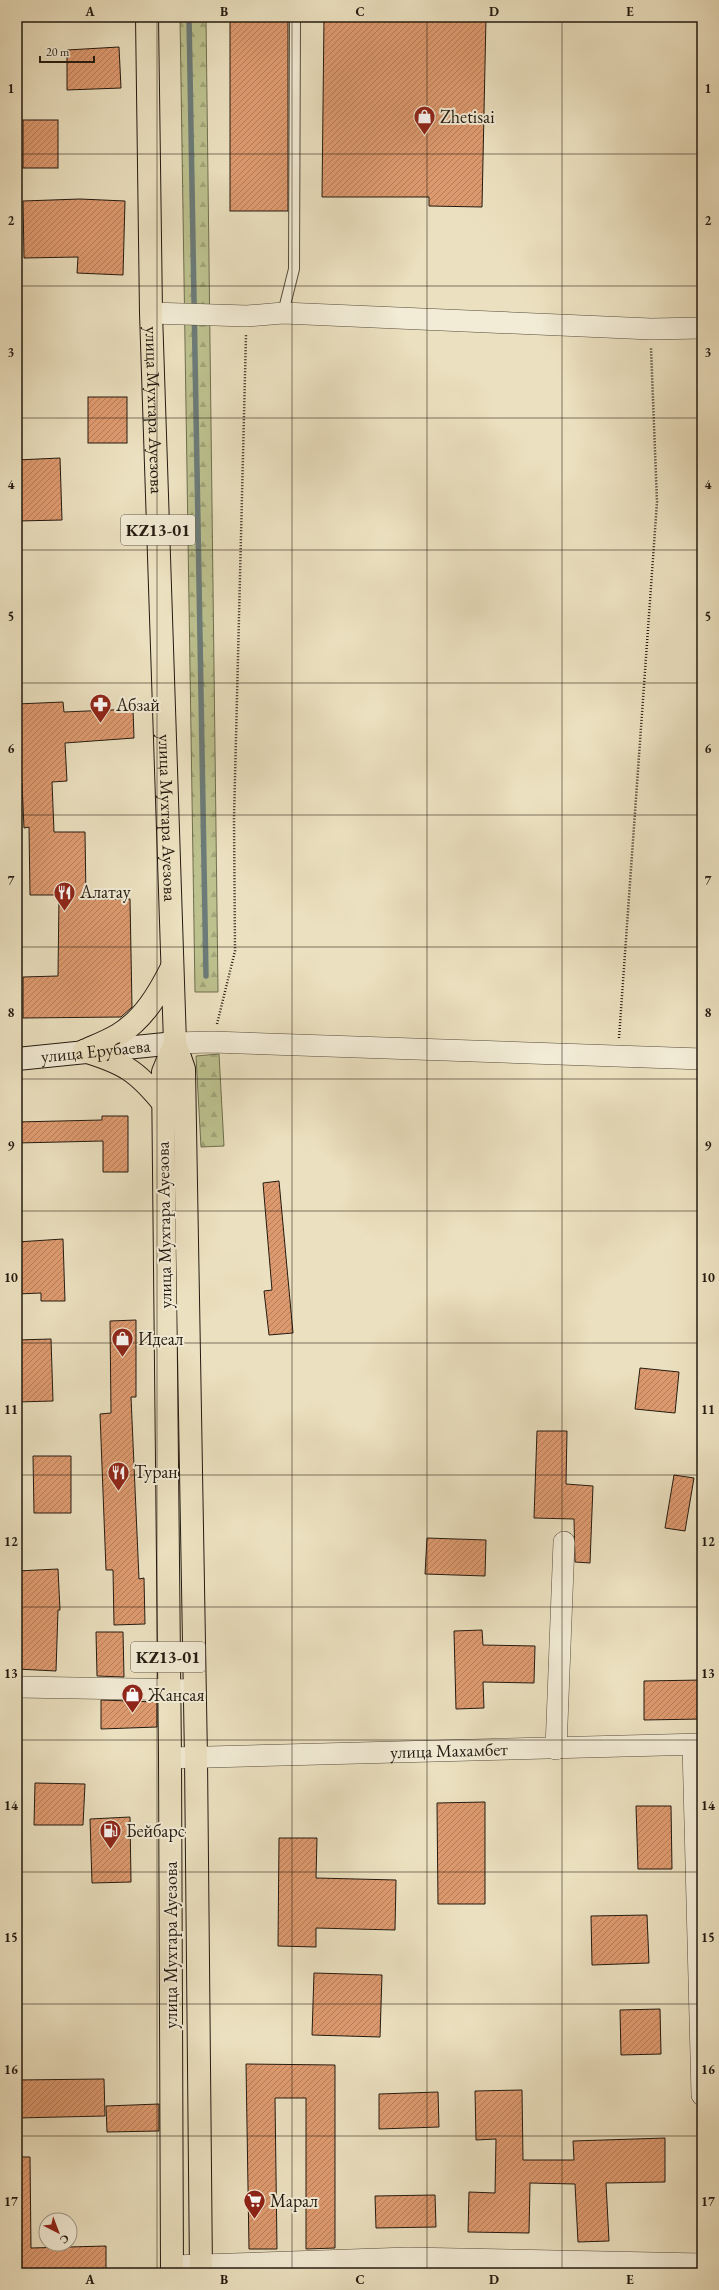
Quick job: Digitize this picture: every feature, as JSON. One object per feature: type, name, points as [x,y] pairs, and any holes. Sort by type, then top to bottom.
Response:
[{"type":"main road","name":"улица Мухтара Ауезова","points":[[148,17],[151,313],[175,1043],[184,1069],[196,1758],[201,2269]]},
{"type":"main road","points":[[84,1051],[119,1034],[148,1009],[156,998],[173,964]]},
{"type":"main road","name":"улица Мухтара Ауезова","points":[[172,2269],[170,1758],[162,1072],[175,1043]]},
{"type":"main road","points":[[84,1051],[113,1060],[132,1070],[146,1082],[163,1104]]},
{"type":"street","points":[[151,313],[247,316],[283,313],[651,329],[702,328]]},
{"type":"street","points":[[175,1043],[212,1042],[702,1059]]},
{"type":"street","name":"улица Ерубаева","points":[[17,1059],[84,1051],[175,1043]]},
{"type":"street","points":[[556,1749],[564,1542]]},
{"type":"street","points":[[17,1687],[194,1690]]},
{"type":"street","points":[[698,1744],[702,2095]]},
{"type":"street","name":"улица Махамбет","points":[[170,1758],[556,1749],[698,1744]]},
{"type":"street","points":[[172,2269],[408,2265],[702,2264]]},
{"type":"lane","points":[[283,313],[294,269],[295,17]]},
{"type":"path","points":[[212,1042],[235,952],[234,818],[247,316]]},
{"type":"path","points":[[618,1056],[657,502],[651,329]]},
{"type":"green space","points":[[180,17],[206,17],[218,992],[195,992]]},
{"type":"green space","points":[[219,1054],[224,1146],[201,1147],[196,1056]]},
{"type":"building","points":[[230,17],[288,17],[288,211],[230,211]]},
{"type":"building","points":[[324,17],[486,17],[482,207],[429,206],[429,197],[322,197]]},
{"type":"building","points":[[119,47],[121,88],[67,90],[67,50]]},
{"type":"building","points":[[23,120],[58,120],[58,168],[23,168]]},
{"type":"building","points":[[80,199],[125,201],[123,275],[77,273],[78,257],[24,258],[23,201]]},
{"type":"building","points":[[88,397],[127,397],[127,443],[88,443]]},
{"type":"building","points":[[60,458],[62,520],[18,521],[17,460]]},
{"type":"building","points":[[63,702],[64,712],[133,709],[134,738],[65,743],[67,781],[52,782],[54,832],[85,832],[86,899],[130,899],[132,1007],[121,1017],[23,1018],[23,977],[58,976],[59,895],[30,895],[29,827],[24,828],[22,783],[18,783],[17,704]]},
{"type":"building","points":[[102,1116],[128,1116],[128,1172],[103,1172],[103,1141],[17,1143],[17,1122],[102,1120]]},
{"type":"building","points":[[279,1181],[293,1333],[269,1335],[264,1291],[272,1290],[263,1183]]},
{"type":"building","points":[[63,1239],[65,1301],[41,1301],[41,1293],[18,1294],[17,1242]]},
{"type":"building","points":[[136,1320],[136,1397],[131,1397],[139,1579],[144,1578],[145,1624],[114,1625],[113,1570],[106,1570],[100,1414],[111,1413],[110,1321]]},
{"type":"building","points":[[51,1339],[53,1401],[17,1402],[17,1340]]},
{"type":"building","points":[[640,1368],[679,1372],[675,1413],[635,1409]]},
{"type":"building","points":[[537,1431],[567,1431],[566,1484],[593,1486],[590,1563],[575,1562],[574,1519],[534,1518]]},
{"type":"building","points":[[33,1456],[71,1456],[71,1513],[34,1513]]},
{"type":"building","points":[[674,1475],[694,1478],[685,1531],[665,1528]]},
{"type":"building","points":[[427,1538],[486,1540],[485,1576],[425,1574]]},
{"type":"building","points":[[58,1569],[60,1610],[58,1610],[56,1671],[17,1669],[17,1571]]},
{"type":"building","points":[[482,1630],[483,1645],[535,1646],[534,1683],[483,1682],[484,1708],[456,1709],[454,1631]]},
{"type":"building","points":[[96,1632],[123,1632],[124,1677],[97,1676]]},
{"type":"building","points":[[702,1680],[702,1719],[644,1720],[644,1681]]},
{"type":"building","name":"Жансая","points":[[101,1700],[157,1702],[157,1727],[101,1729]]},
{"type":"building","points":[[35,1783],[85,1784],[83,1825],[34,1825]]},
{"type":"building","points":[[485,1802],[485,1904],[438,1904],[437,1803]]},
{"type":"building","points":[[636,1806],[671,1806],[672,1869],[638,1869]]},
{"type":"building","name":"Бейбарс","points":[[130,1817],[131,1882],[92,1883],[90,1819]]},
{"type":"building","points":[[279,1838],[317,1838],[316,1878],[396,1880],[395,1930],[316,1928],[316,1947],[278,1946]]},
{"type":"building","points":[[647,1915],[649,1963],[592,1965],[591,1916]]},
{"type":"building","points":[[314,1973],[382,1975],[380,2037],[312,2035]]},
{"type":"building","points":[[660,2009],[661,2054],[621,2055],[620,2010]]},
{"type":"building","points":[[246,2064],[335,2065],[335,2248],[306,2249],[306,2098],[275,2098],[277,2249],[249,2249]]},
{"type":"building","points":[[104,2079],[105,2116],[17,2118],[17,2080]]},
{"type":"building","points":[[522,2090],[523,2160],[574,2160],[573,2141],[665,2138],[665,2182],[606,2183],[609,2241],[578,2242],[575,2184],[530,2183],[529,2233],[468,2232],[469,2192],[495,2193],[496,2139],[476,2140],[475,2091]]},
{"type":"building","points":[[438,2092],[439,2127],[379,2129],[379,2094]]},
{"type":"building","points":[[159,2104],[159,2131],[107,2132],[106,2106]]},
{"type":"building","points":[[17,2157],[30,2157],[31,2248],[38,2248],[38,2252],[78,2252],[78,2247],[106,2246],[106,2273],[17,2273]]},
{"type":"building","points":[[435,2195],[436,2227],[376,2228],[375,2196]]},
{"type":"waterway","points":[[189,17],[206,976]]},
{"type":"place","name":"Zhetisai","points":[[424,136]]},
{"type":"place","name":"Абзай","points":[[101,724]]},
{"type":"place","name":"Алатау","points":[[64,912]]},
{"type":"place","name":"Идеал","points":[[123,1358]]},
{"type":"place","name":"Туран","points":[[119,1492]]},
{"type":"place","name":"Жансая","points":[[132,1714]]},
{"type":"place","name":"Бейбарс","points":[[111,1850]]},
{"type":"place","name":"Марал","points":[[255,2220]]}]
